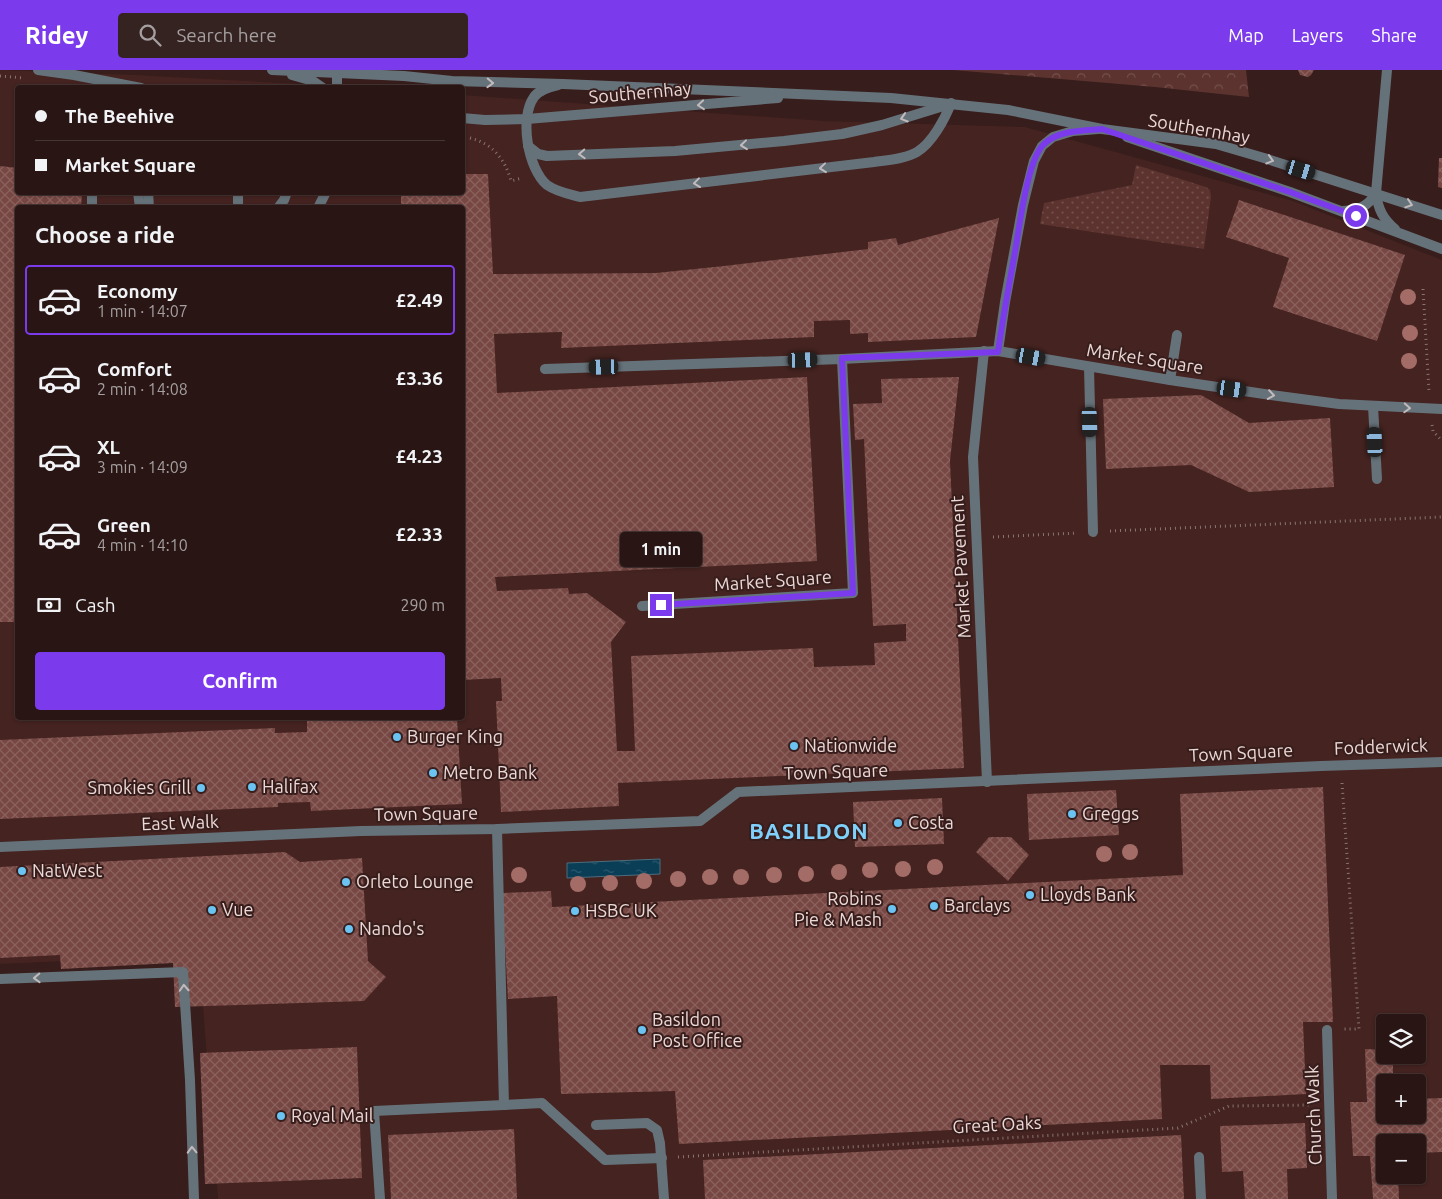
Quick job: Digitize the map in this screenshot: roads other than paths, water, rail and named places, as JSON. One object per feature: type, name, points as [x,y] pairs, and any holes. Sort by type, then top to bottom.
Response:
[{"type":"street","points":[[38,70],[74,75],[112,85]]},
{"type":"street","name":"Southernhay","points":[[272,70],[337,71],[452,81],[897,98],[1008,110],[1102,129],[1216,144],[1442,215]]},
{"type":"street","name":"Southernhay","points":[[272,70],[301,77],[319,85]]},
{"type":"street","points":[[1341,211],[1363,207],[1371,202],[1376,193],[1387,70]]},
{"type":"street","points":[[337,71],[337,85]]},
{"type":"street","points":[[563,84],[546,88],[534,97],[527,119],[528,145],[531,160],[538,175],[547,185],[559,191],[580,197],[899,158],[917,152],[933,136],[944,120],[951,103]]},
{"type":"street","name":"Southernhay","points":[[465,118],[485,120],[527,119],[819,94]]},
{"type":"street","points":[[528,145],[538,154],[547,156],[676,151],[758,144],[842,134],[882,125],[951,103]]},
{"type":"street","points":[[998,352],[1023,205],[1034,161],[1042,146],[1053,137],[1073,132],[1102,129]]},
{"type":"street","name":"Southernhay","points":[[1102,129],[1281,189],[1442,249]]},
{"type":"street","name":"Southernhay","points":[[1376,193],[1378,207],[1383,217],[1399,233]]},
{"type":"street","points":[[1170,380],[1177,335]]},
{"type":"street","name":"Market Square","points":[[545,369],[984,351],[1320,401],[1373,406],[1442,409]]},
{"type":"street","name":"Market Pavement","points":[[984,351],[973,457],[987,782]]},
{"type":"street","name":"Market Square","points":[[642,606],[853,593],[842,358]]},
{"type":"street","points":[[1089,367],[1093,532]]},
{"type":"street","points":[[1373,406],[1377,479]]},
{"type":"street","name":"Fodderwick","points":[[1322,766],[1442,762]]},
{"type":"street","name":"Town Square","points":[[361,831],[497,829],[700,821],[738,792],[1322,766]]},
{"type":"street","points":[[497,829],[504,1105]]},
{"type":"street","name":"East Walk","points":[[0,846],[361,831]]},
{"type":"street","points":[[0,979],[183,972],[190,1080],[194,1199]]},
{"type":"street","name":"Church Walk","points":[[1327,1030],[1332,1199]]},
{"type":"street","points":[[380,1199],[374,1111],[542,1103],[605,1160],[662,1158]]},
{"type":"street","points":[[596,1125],[647,1123],[657,1130],[662,1158],[664,1199]]},
{"type":"street","points":[[1199,1156],[1201,1199]]},
{"type":"water","points":[[660,859],[660,874],[567,878],[567,863]]},
{"type":"place","name":"Burger King","points":[[397,737]]},
{"type":"place","name":"Nationwide","points":[[794,746]]},
{"type":"place","name":"Metro Bank","points":[[433,773]]},
{"type":"place","name":"Halifax","points":[[252,787]]},
{"type":"place","name":"Smokies Grill","points":[[201,788]]},
{"type":"place","name":"Greggs","points":[[1072,814]]},
{"type":"place","name":"Costa","points":[[898,823]]},
{"type":"place","name":"NatWest","points":[[22,871]]},
{"type":"place","name":"Orleto Lounge","points":[[346,882]]},
{"type":"place","name":"Lloyds Bank","points":[[1030,895]]},
{"type":"place","name":"Barclays","points":[[934,906]]},
{"type":"place","name":"Robins Pie & Mash","points":[[892,909]]},
{"type":"place","name":"Vue","points":[[212,910]]},
{"type":"place","name":"HSBC UK","points":[[575,911]]},
{"type":"place","name":"Nando's","points":[[349,929]]},
{"type":"place","name":"Basildon Post Office","points":[[642,1030]]},
{"type":"place","name":"Royal Mail","points":[[281,1116]]},
{"type":"district","name":"BASILDON","points":[[809,831]]}]
